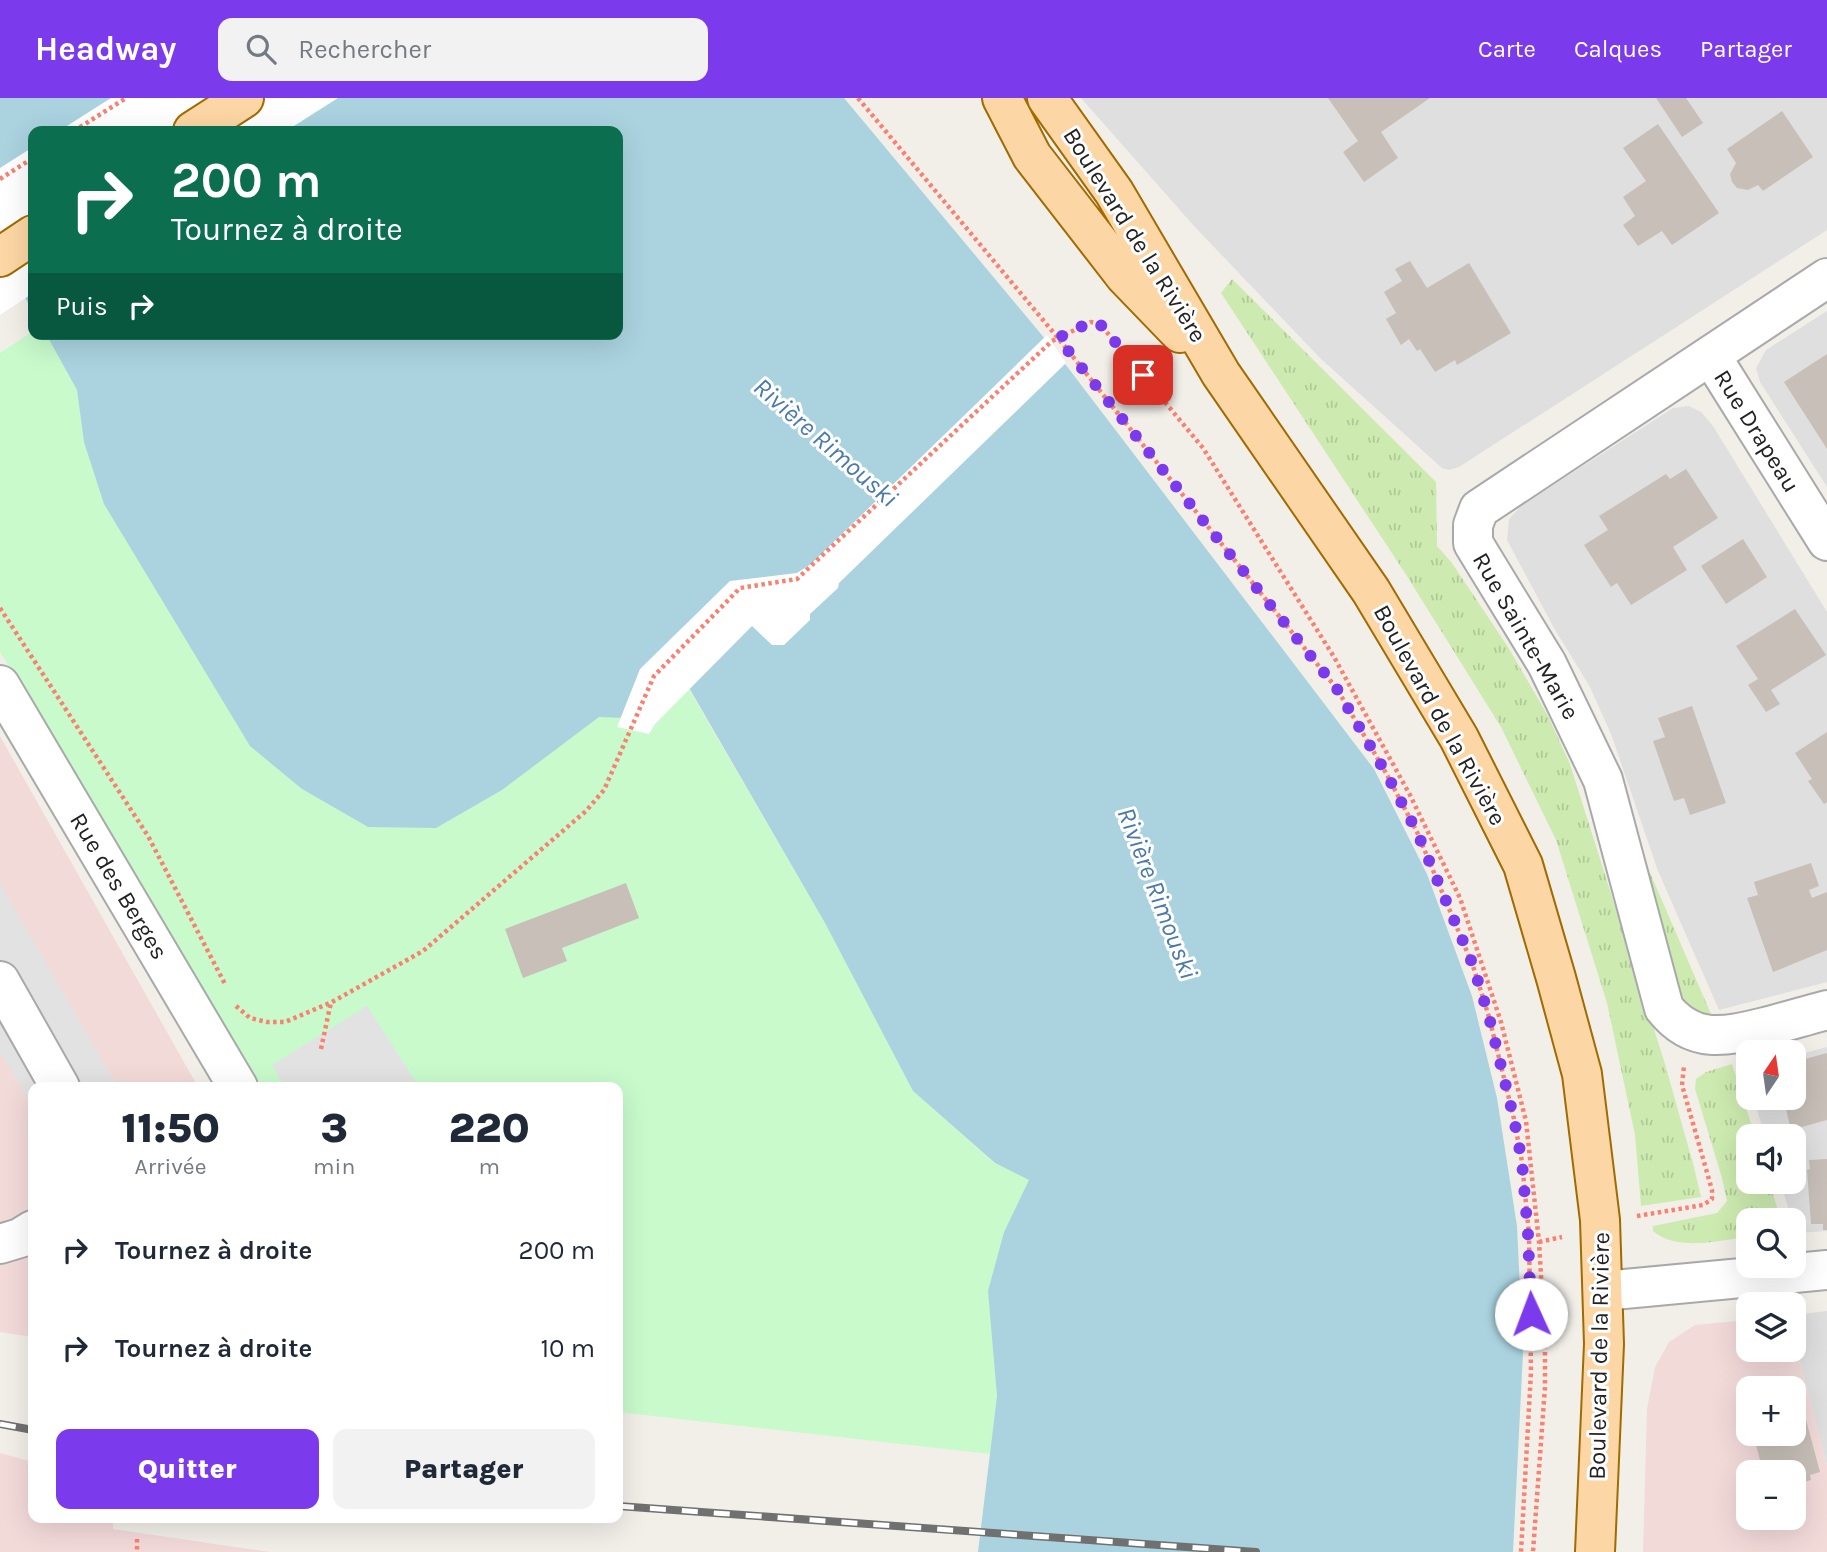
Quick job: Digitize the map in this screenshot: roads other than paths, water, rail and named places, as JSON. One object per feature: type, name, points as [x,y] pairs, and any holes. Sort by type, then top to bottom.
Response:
[{"type":"main road","points":[[201,126],[244,98]]},
{"type":"main road","points":[[978,98],[1032,156]]},
{"type":"main road","name":"Boulevard de la Rivière","points":[[1002,98],[1032,156],[1125,276],[1221,374]]},
{"type":"main road","name":"Boulevard de la Rivière","points":[[1047,98],[1114,192],[1221,374],[1371,591],[1459,738],[1522,865],[1582,1074],[1601,1220],[1604,1344],[1595,1552]]},
{"type":"main road","points":[[0,257],[28,238]]},
{"type":"street","name":"Rue Sainte-Marie","points":[[1827,278],[1479,509],[1473,525],[1473,543],[1547,664],[1603,780],[1664,1008],[1675,1022],[1690,1031],[1711,1036],[1730,1035],[1827,1010]]},
{"type":"street","name":"Rue Drapeau","points":[[1710,356],[1827,541]]},
{"type":"street","name":"Rue des Berges","points":[[0,685],[234,1082]]},
{"type":"street","points":[[0,981],[57,1082]]},
{"type":"street","points":[[0,1244],[28,1233]]},
{"type":"street","points":[[1603,1291],[1827,1270]]},
{"type":"water","name":"Rivière Rimouski","points":[[0,98],[844,98],[1056,352],[1374,769],[1427,874],[1472,996],[1497,1098],[1517,1226],[1523,1353],[1513,1552],[978,1552],[997,1396],[988,1291],[1004,1232],[1029,1180],[995,1163],[913,1091],[825,923],[688,686],[653,719],[599,717],[502,790],[436,828],[368,827],[302,789],[250,746],[104,504],[84,442],[77,390],[49,340],[623,340],[623,126],[28,126],[28,303],[0,252]]},
{"type":"railway","points":[[0,1424],[28,1429]]},
{"type":"railway","points":[[623,1506],[1256,1552]]}]
